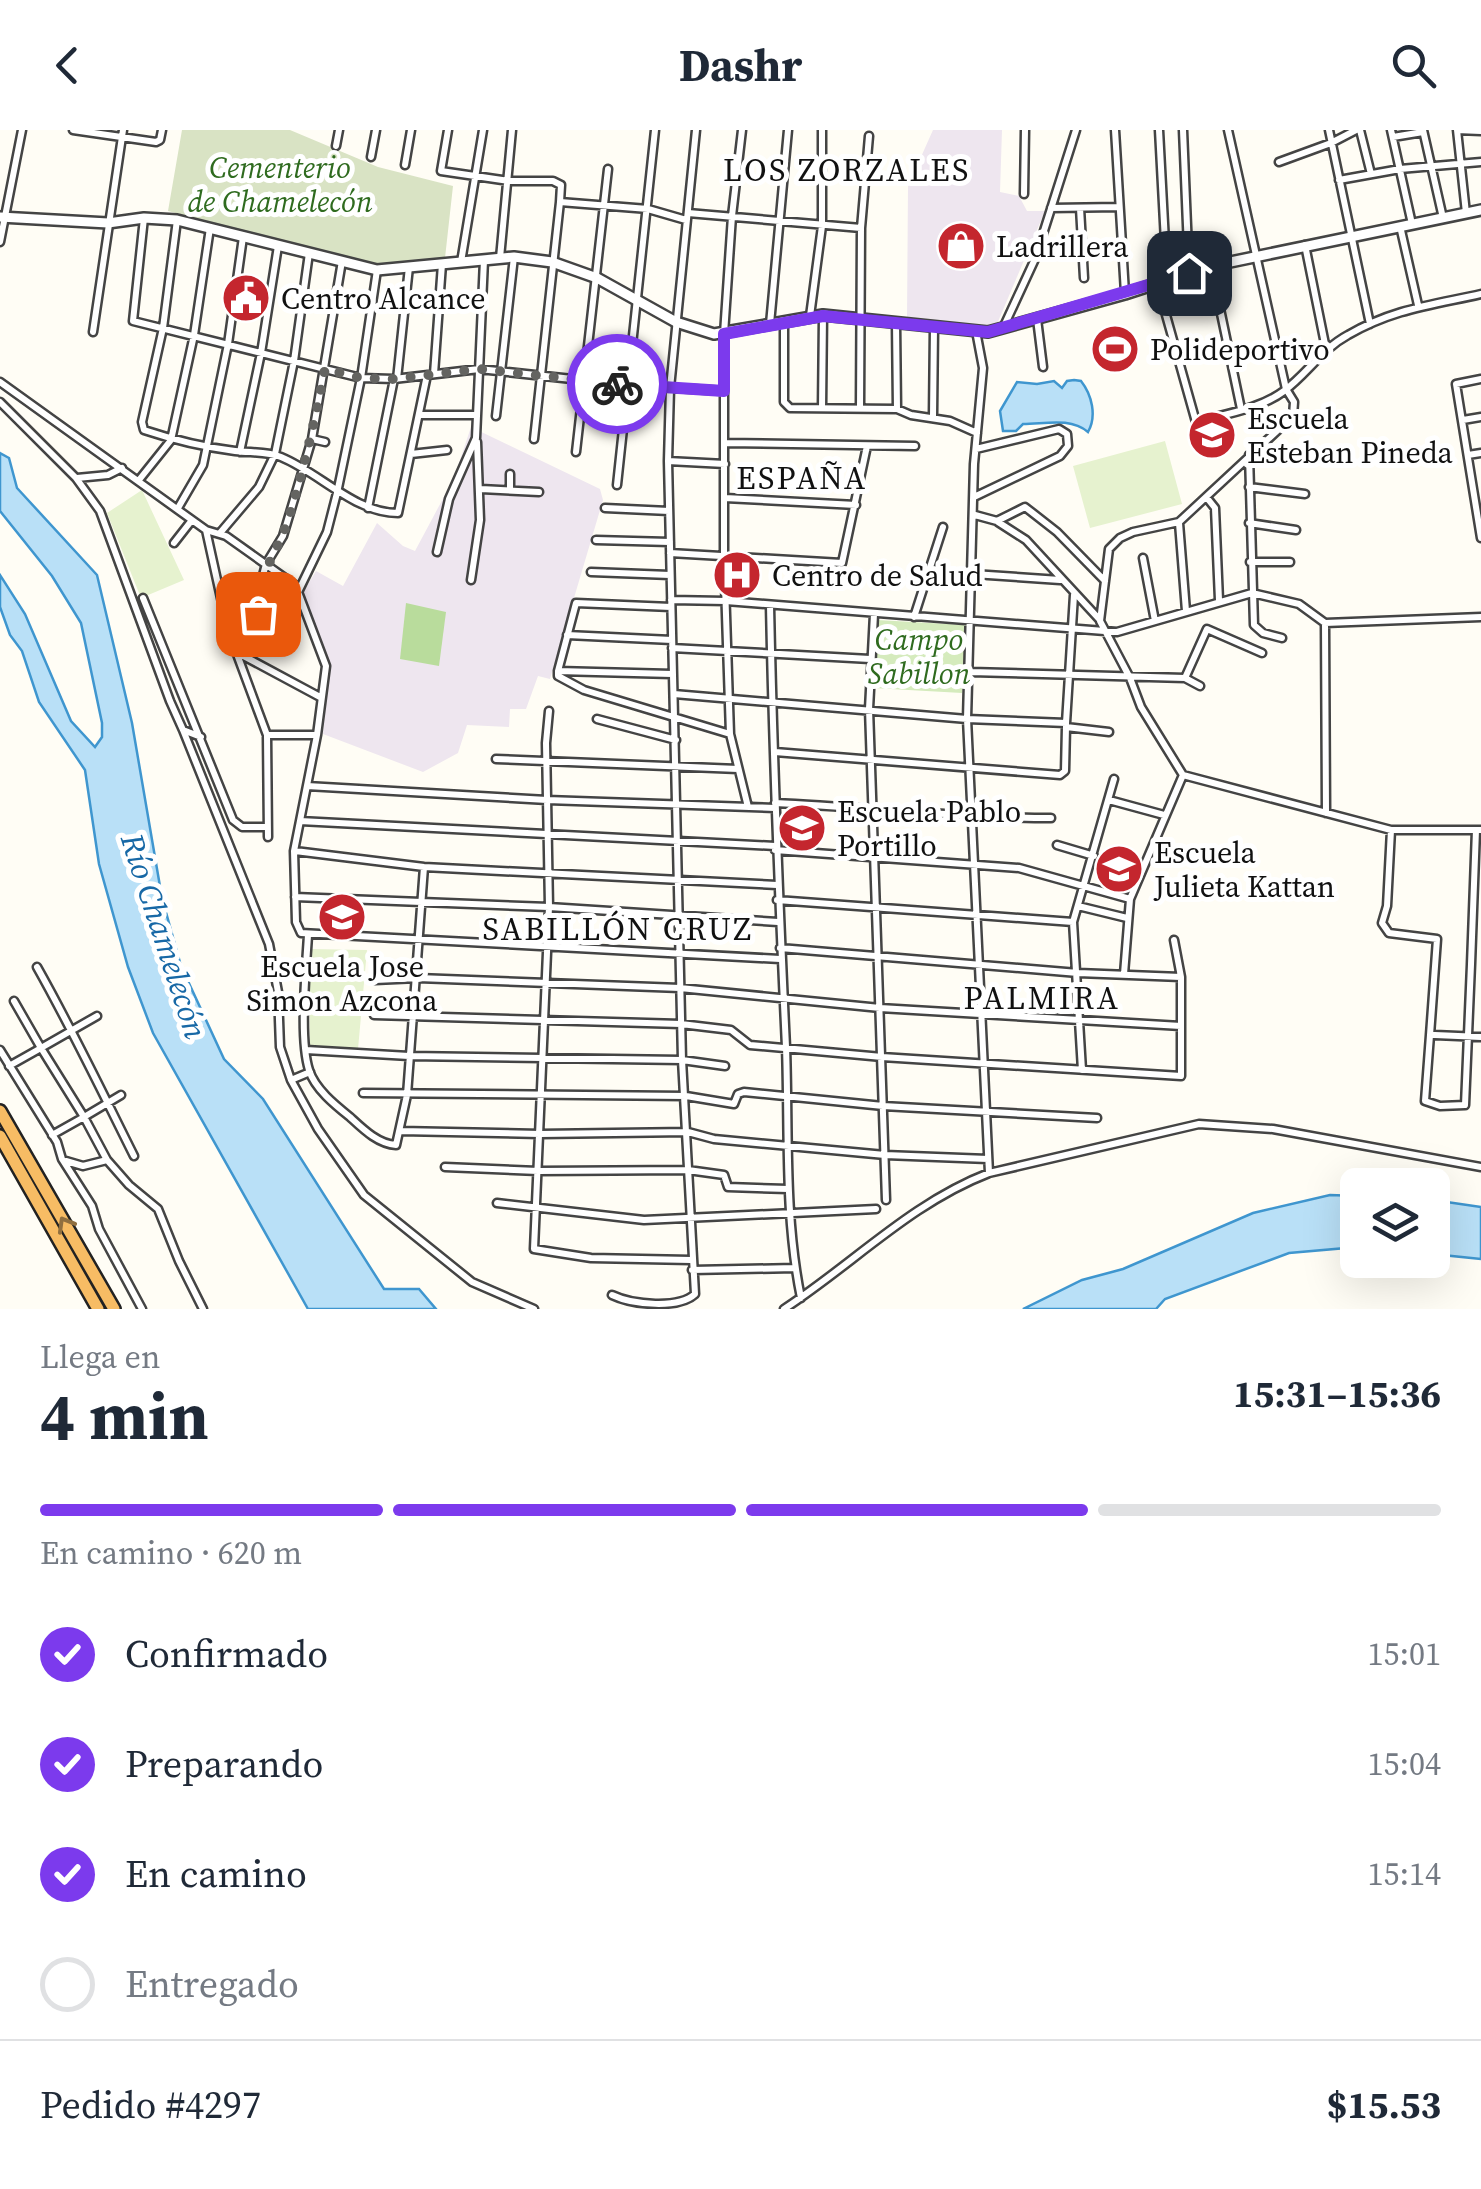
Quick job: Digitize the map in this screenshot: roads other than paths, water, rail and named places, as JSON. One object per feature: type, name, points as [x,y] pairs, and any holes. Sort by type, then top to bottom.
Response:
[{"type":"highway","points":[[0,1111],[114,1309]]},
{"type":"highway","points":[[0,1136],[98,1309]]},
{"type":"street","points":[[0,242],[22,130]]},
{"type":"street","points":[[73,130],[123,134],[156,142],[162,130]]},
{"type":"street","points":[[336,146],[339,130]]},
{"type":"street","points":[[371,157],[376,130]]},
{"type":"street","points":[[405,165],[411,130]]},
{"type":"street","points":[[448,130],[441,171],[561,184],[534,439]]},
{"type":"street","points":[[462,262],[482,130]]},
{"type":"street","points":[[500,258],[512,130]]},
{"type":"street","points":[[617,485],[655,130]]},
{"type":"street","points":[[612,1295],[624,1301],[684,1304],[695,1294],[682,1060],[668,461],[670,388],[696,130]]},
{"type":"street","points":[[742,130],[724,334],[724,554],[730,734],[748,807]]},
{"type":"street","points":[[770,325],[788,130]]},
{"type":"street","points":[[810,316],[822,226],[822,130]]},
{"type":"street","points":[[1024,130],[1024,194]]},
{"type":"street","points":[[1004,327],[1034,258],[1076,130]]},
{"type":"street","points":[[1115,130],[1125,294]]},
{"type":"street","points":[[1159,130],[1162,281],[1196,422],[1269,402],[1326,349],[1370,324],[1418,305],[1481,294]]},
{"type":"street","points":[[1183,130],[1189,273]]},
{"type":"street","points":[[1100,621],[1109,550],[1120,538],[1180,522],[1293,416],[1294,402],[1286,390],[1228,130]]},
{"type":"street","points":[[1329,130],[1370,324]]},
{"type":"street","points":[[1279,162],[1358,130],[1371,174]]},
{"type":"street","points":[[1466,214],[1458,130],[1481,131]]},
{"type":"street","points":[[1412,224],[1392,133],[1423,131],[1443,218]]},
{"type":"street","points":[[93,332],[123,134]]},
{"type":"street","points":[[860,408],[861,228],[870,136]]},
{"type":"street","points":[[1339,180],[1400,169],[1481,162]]},
{"type":"street","points":[[576,452],[608,169]]},
{"type":"street","points":[[560,202],[687,216],[732,216],[861,228]]},
{"type":"street","points":[[1051,208],[1120,207]]},
{"type":"street","points":[[1080,208],[1084,278]]},
{"type":"street","points":[[2,217],[108,223],[144,218],[177,220],[377,270],[514,257],[552,262],[597,278],[676,322],[724,334],[810,316],[976,330],[1004,327],[1211,266],[1481,210]]},
{"type":"street","points":[[144,218],[130,318],[163,328],[361,378],[396,379],[479,369],[724,391]]},
{"type":"street","points":[[177,220],[163,328],[142,427],[171,440],[275,454],[380,512],[398,512],[430,374],[442,264]]},
{"type":"street","points":[[1400,226],[1418,305]]},
{"type":"street","points":[[140,480],[171,440],[194,335],[210,228]]},
{"type":"street","points":[[178,508],[203,465],[228,344],[244,238]]},
{"type":"street","points":[[1306,245],[1326,349]]},
{"type":"street","points":[[240,452],[262,352],[278,246]]},
{"type":"street","points":[[220,533],[259,487],[275,454],[294,361],[309,253]]},
{"type":"street","points":[[496,416],[514,257]]},
{"type":"street","points":[[471,580],[480,520],[476,438],[484,260]]},
{"type":"street","points":[[265,639],[258,614],[258,594],[266,564],[283,536],[312,438],[342,261]]},
{"type":"street","points":[[1211,266],[1241,409]]},
{"type":"street","points":[[368,508],[396,379],[409,267]]},
{"type":"street","points":[[377,270],[361,378],[327,532],[299,588],[326,666],[294,851],[296,922],[302,933],[780,959]]},
{"type":"street","points":[[822,408],[823,316]]},
{"type":"street","points":[[1037,320],[1042,367]]},
{"type":"street","points":[[784,322],[784,402],[790,408],[897,408],[911,415],[933,416],[977,433]]},
{"type":"street","points":[[896,324],[897,408]]},
{"type":"street","points":[[933,416],[934,327]]},
{"type":"street","points":[[976,330],[982,368],[968,719],[974,915],[989,1173]]},
{"type":"street","points":[[1481,379],[1456,384],[1477,489],[1481,538]]},
{"type":"street","points":[[0,382],[206,530],[220,533],[299,588]]},
{"type":"street","points":[[0,402],[76,478],[100,511],[269,944],[278,992],[280,1047],[291,1080],[318,1129],[364,1195],[472,1282],[534,1309]]},
{"type":"street","points":[[419,415],[477,415]]},
{"type":"street","points":[[1462,420],[1481,417]]},
{"type":"street","points":[[974,497],[1060,456],[1068,446],[1067,434],[1060,429],[976,449]]},
{"type":"street","points":[[312,438],[325,442]]},
{"type":"street","points":[[436,552],[449,499],[476,438]]},
{"type":"street","points":[[725,444],[915,446]]},
{"type":"street","points":[[670,552],[842,564],[866,446]]},
{"type":"street","points":[[411,454],[447,450]]},
{"type":"street","points":[[1468,455],[1481,453]]},
{"type":"street","points":[[1248,455],[1316,460]]},
{"type":"street","points":[[1248,455],[1255,627],[1282,638]]},
{"type":"street","points":[[668,461],[725,464]]},
{"type":"street","points":[[76,478],[108,475],[122,468]]},
{"type":"street","points":[[510,474],[510,490]]},
{"type":"street","points":[[1249,487],[1305,494]]},
{"type":"street","points":[[481,489],[539,492]]},
{"type":"street","points":[[725,498],[856,504]]},
{"type":"street","points":[[1208,498],[1215,508],[1219,600]]},
{"type":"street","points":[[996,521],[1025,507],[1057,532],[1105,581]]},
{"type":"street","points":[[605,508],[670,511]]},
{"type":"street","points":[[975,515],[996,521],[1026,540],[1100,621],[1130,678],[1140,708],[1183,774],[1392,830],[1478,830],[1465,1105],[1426,1101],[1437,939],[1389,933],[1382,923],[1387,906],[1392,830]]},
{"type":"street","points":[[174,543],[192,520]]},
{"type":"street","points":[[1180,522],[1186,611]]},
{"type":"street","points":[[1250,523],[1296,530]]},
{"type":"street","points":[[914,617],[944,527]]},
{"type":"street","points":[[206,530],[222,611],[266,735],[268,836]]},
{"type":"street","points":[[596,540],[670,542]]},
{"type":"street","points":[[1143,558],[1155,621]]},
{"type":"street","points":[[1250,562],[1290,562]]},
{"type":"street","points":[[591,572],[670,576]]},
{"type":"street","points":[[973,574],[1060,580]]},
{"type":"street","points":[[730,734],[584,690],[558,676],[576,603],[726,602],[1118,632],[1252,593],[1299,604],[1325,623],[1326,813]]},
{"type":"street","points":[[775,752],[1060,774],[1065,771],[1074,594]]},
{"type":"street","points":[[143,598],[233,820],[242,827],[266,827]]},
{"type":"street","points":[[770,605],[789,1212],[801,1298]]},
{"type":"street","points":[[874,614],[869,709],[886,1200]]},
{"type":"street","points":[[1325,623],[1481,617]]},
{"type":"street","points":[[1185,678],[1207,629],[1262,654]]},
{"type":"street","points":[[567,636],[871,659]]},
{"type":"street","points":[[237,652],[320,697]]},
{"type":"street","points":[[558,671],[672,674]]},
{"type":"street","points":[[971,672],[1185,678],[1200,686]]},
{"type":"street","points":[[674,694],[1066,725],[1109,732]]},
{"type":"street","points":[[549,711],[549,907],[534,1248],[591,1258],[691,1260]]},
{"type":"street","points":[[597,719],[676,740]]},
{"type":"street","points":[[183,730],[202,737]]},
{"type":"street","points":[[266,735],[317,735]]},
{"type":"street","points":[[496,759],[738,768]]},
{"type":"street","points":[[1124,974],[1130,899],[1183,774]]},
{"type":"street","points":[[1082,1070],[1073,922],[1114,779]]},
{"type":"street","points":[[307,786],[547,800],[873,807],[970,817],[1051,818]]},
{"type":"street","points":[[1110,800],[1164,815]]},
{"type":"street","points":[[300,820],[775,848],[1019,868],[1130,899]]},
{"type":"street","points":[[1056,845],[1094,856]]},
{"type":"street","points":[[294,851],[424,867],[777,885]]},
{"type":"street","points":[[308,935],[306,1050],[310,1072],[325,1095],[366,1132],[393,1146],[398,1142],[407,1095],[424,867]]},
{"type":"street","points":[[296,898],[549,907],[778,922]]},
{"type":"street","points":[[777,900],[1073,922]]},
{"type":"street","points":[[1078,906],[1126,918]]},
{"type":"street","points":[[374,1015],[681,1024],[731,1030],[746,1044],[1181,1076],[1181,977],[1174,940]]},
{"type":"street","points":[[780,948],[1181,977]]},
{"type":"street","points":[[37,967],[73,1030],[79,1050],[134,1156]]},
{"type":"street","points":[[375,980],[418,978],[680,988],[880,1008],[1182,1026]]},
{"type":"street","points":[[14,1001],[107,1160],[158,1209],[204,1309]]},
{"type":"street","points":[[9,1066],[97,1016]]},
{"type":"street","points":[[1430,1035],[1481,1037]]},
{"type":"street","points":[[0,1050],[52,1135],[142,1309]]},
{"type":"street","points":[[306,1050],[408,1056],[682,1060],[726,1066]]},
{"type":"street","points":[[291,1080],[310,1072]]},
{"type":"street","points":[[362,1093],[686,1096],[734,1104],[741,1092],[883,1106],[1097,1118]]},
{"type":"street","points":[[52,1135],[121,1095]]},
{"type":"street","points":[[784,1309],[927,1203],[989,1173],[1199,1124],[1273,1129],[1481,1167]]},
{"type":"street","points":[[401,1131],[688,1132],[714,1139],[885,1155],[988,1159]]},
{"type":"street","points":[[66,1161],[83,1166],[107,1160]]},
{"type":"street","points":[[446,1167],[538,1172],[688,1170],[724,1175],[728,1187],[788,1189]]},
{"type":"street","points":[[496,1202],[620,1219],[876,1209]]},
{"type":"street","points":[[692,1270],[794,1268]]},
{"type":"water","points":[[1054,381],[1062,388],[1067,381],[1081,381],[1090,399],[1093,413],[1088,432],[1073,424],[1057,422],[1023,424],[1016,431],[1003,431],[1000,411],[1017,382]]},
{"type":"water","name":"Río Chamelecón","points":[[0,453],[9,458],[17,488],[97,575],[132,723],[162,898],[181,966],[224,1059],[263,1099],[384,1289],[419,1289],[436,1309],[308,1309],[153,1033],[128,967],[99,864],[85,770],[39,702],[22,651],[10,635],[0,607],[0,575],[25,614],[71,721],[95,747],[102,737],[102,723],[81,623],[52,576],[0,511]]},
{"type":"water","points":[[1340,1195],[1340,1248],[1289,1253],[1165,1299],[1156,1309],[1023,1309],[1082,1280],[1123,1269],[1253,1213]]},
{"type":"water","points":[[1450,1202],[1481,1207],[1481,1259],[1450,1256]]},
{"type":"place","name":"Ladrillera","points":[[961,246]]},
{"type":"place","name":"Centro Alcance","points":[[246,298]]},
{"type":"place","name":"Polideportivo","points":[[1115,349]]},
{"type":"place","name":"Escuela Esteban Pineda","points":[[1212,435]]},
{"type":"place","name":"Centro de Salud","points":[[737,575]]},
{"type":"place","name":"Escuela Pablo Portillo","points":[[802,828]]},
{"type":"place","name":"Escuela Julieta Kattan","points":[[1119,869]]},
{"type":"place","name":"Escuela Jose Simon Azcona","points":[[342,917]]},
{"type":"district","name":"LOS ZORZALES","points":[[847,170]]},
{"type":"district","name":"ESPAÑA","points":[[802,478]]},
{"type":"district","name":"SABILLÓN CRUZ","points":[[618,929]]},
{"type":"district","name":"PALMIRA","points":[[1042,998]]},
{"type":"park label","name":"Cementerio de Chamelecón","points":[[280,184]]},
{"type":"park label","name":"Campo Sabillon","points":[[919,656]]}]
